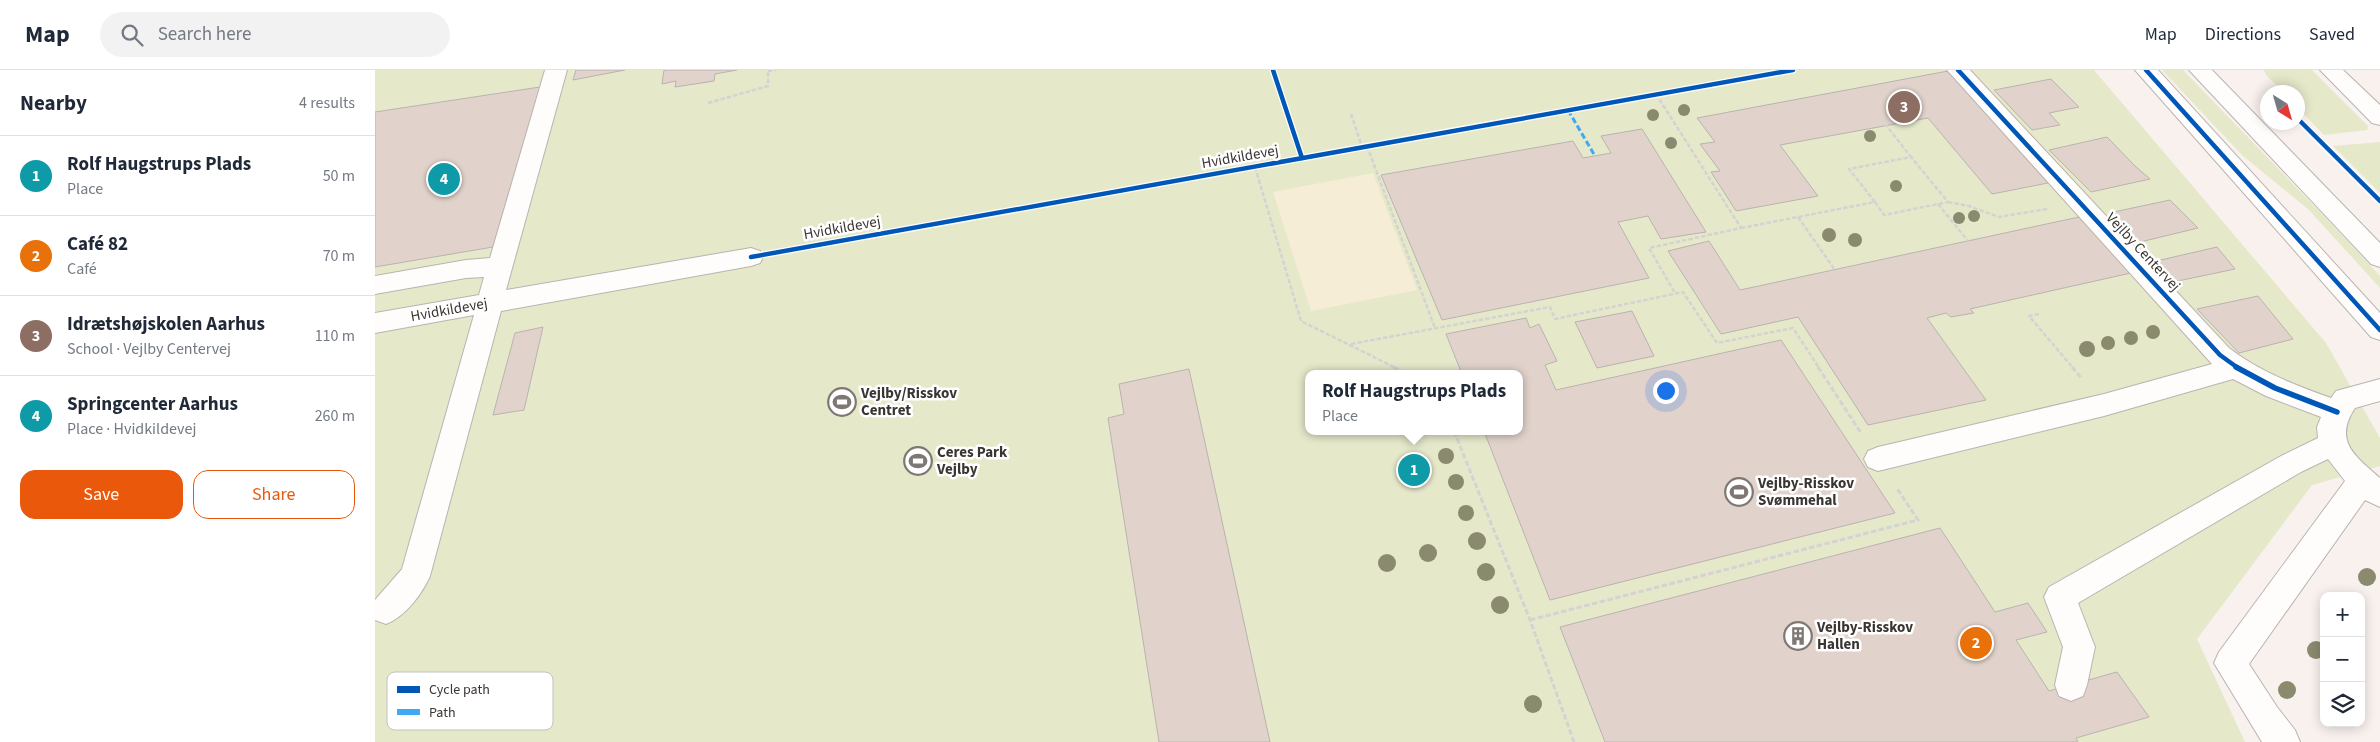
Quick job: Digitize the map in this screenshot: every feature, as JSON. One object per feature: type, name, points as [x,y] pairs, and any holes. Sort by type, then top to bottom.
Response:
[{"type":"street","points":[[386,610],[415,576],[541,117],[556,70]]},
{"type":"street","name":"Vejlby Centervej","points":[[1958,70],[2235,368],[2251,378],[2337,412]]},
{"type":"street","points":[[2146,70],[2213,142],[2380,330]]},
{"type":"street","points":[[2200,70],[2380,258]]},
{"type":"street","points":[[2331,70],[2380,118]]},
{"type":"street","name":"Hvidkildevej","points":[[375,323],[751,257]]},
{"type":"street","points":[[375,285],[466,269],[501,267]]},
{"type":"street","points":[[1878,459],[2104,405],[2235,368]]},
{"type":"street","points":[[2283,742],[2265,719],[2230,663],[2371,488],[2332,444],[2331,428],[2337,412],[2346,399],[2380,390]]},
{"type":"street","points":[[2071,685],[2079,647],[2060,597],[2291,464],[2332,444]]},
{"type":"path","points":[[708,103],[768,86],[768,71],[776,70]]},
{"type":"path","points":[[1646,96],[1666,92]]},
{"type":"path","points":[[1656,94],[1741,228]]},
{"type":"path","points":[[1351,114],[1435,328]]},
{"type":"path","points":[[1886,125],[1948,202]]},
{"type":"path","points":[[1353,149],[1377,145]]},
{"type":"path","points":[[1911,157],[1849,169],[1884,215],[1948,202],[1969,206],[1999,217],[2008,217],[2080,202]]},
{"type":"path","points":[[1255,167],[1301,320],[1400,370]]},
{"type":"path","points":[[1675,294],[1649,248],[1875,202]]},
{"type":"path","points":[[1938,204],[1968,241]]},
{"type":"path","points":[[1798,217],[1835,270]]},
{"type":"path","points":[[1351,344],[1550,307],[1555,319],[1683,292],[1717,343],[1793,328],[1918,520],[1529,620]]},
{"type":"path","points":[[2039,314],[2029,316],[2104,405]]},
{"type":"path","points":[[1456,435],[1529,620],[1574,742]]},
{"type":"green space","name":"Vejlby/Risskov Centret","points":[[375,70],[2094,70],[2326,343],[2380,438],[2380,466],[2312,485],[2197,639],[2245,742],[375,742]]},
{"type":"green space","points":[[2162,70],[2183,70],[2380,276],[2380,288],[2309,210],[2243,156]]},
{"type":"green space","points":[[2264,70],[2312,70],[2368,126],[2367,130],[2324,135],[2305,115],[2305,85],[2276,85],[2266,75]]},
{"type":"green space","points":[[2380,142],[2380,193],[2333,146]]},
{"type":"sand","points":[[1373,173],[1417,290],[1311,311],[1273,192]]},
{"type":"building","points":[[576,70],[625,70],[573,80]]},
{"type":"building","points":[[664,70],[737,70],[715,74],[714,81],[675,87],[676,81],[662,84]]},
{"type":"building","points":[[1948,71],[2048,183],[1992,194],[1928,118],[1780,145],[1818,196],[1736,211],[1711,172],[1720,171],[1700,144],[1715,142],[1697,118]]},
{"type":"building","points":[[2051,79],[2079,107],[2049,113],[2060,125],[2032,130],[1994,90]]},
{"type":"building","points":[[540,87],[493,247],[375,267],[375,112]]},
{"type":"building","points":[[1642,129],[1706,232],[1661,239],[1648,216],[1618,222],[1649,278],[1442,320],[1381,175],[1573,141],[1583,158],[1611,153],[1601,136]]},
{"type":"building","points":[[2107,137],[2150,179],[2091,192],[2049,150]]},
{"type":"building","points":[[2170,200],[2198,228],[2136,243],[2109,213]]},
{"type":"building","points":[[2079,217],[2131,273],[1970,309],[1974,313],[1951,317],[1946,313],[1927,318],[1986,400],[1868,425],[1798,317],[1721,334],[1668,251],[1709,241],[1740,290]]},
{"type":"building","points":[[2217,247],[2235,269],[2173,282],[2152,262]]},
{"type":"building","points":[[2258,296],[2293,339],[2239,353],[2197,309]]},
{"type":"building","points":[[1632,311],[1654,356],[1597,368],[1575,322]]},
{"type":"building","points":[[1526,318],[1530,328],[1539,324],[1557,361],[1545,365],[1556,390],[1781,340],[1895,513],[1550,600],[1486,435],[1523,435],[1523,370],[1460,370],[1446,334]]},
{"type":"building","points":[[543,327],[524,410],[493,415],[515,333]]},
{"type":"building","points":[[1189,369],[1270,742],[1159,742],[1108,418],[1124,414],[1119,384]]},
{"type":"building","name":"Vejlby-Risskov Hallen","points":[[1940,528],[1995,612],[2028,603],[2047,632],[2016,640],[2049,691],[2117,672],[2149,717],[2076,738],[2078,742],[1605,742],[1560,627]]},
{"type":"marked path","points":[[1568,110],[1595,156]]},
{"type":"cycle path","points":[[1273,70],[1302,158]]},
{"type":"cycle path","points":[[751,257],[1793,70]]},
{"type":"cycle path","points":[[1958,70],[2220,355],[2246,374],[2261,382],[2337,412]]},
{"type":"cycle path","points":[[2146,70],[2213,142],[2380,330]]},
{"type":"cycle path","points":[[2305,126],[2380,201]]},
{"type":"place","name":"Idrætshøjskolen Aarhus","points":[[1904,107]]},
{"type":"place","name":"Springcenter Aarhus","points":[[444,179]]},
{"type":"place","name":"Vejlby/Risskov Centret","points":[[842,402]]},
{"type":"place","name":"Ceres Park Vejlby","points":[[918,461]]},
{"type":"place","name":"Rolf Haugstrups Plads","points":[[1414,470]]},
{"type":"place","name":"Vejlby-Risskov Svømmehal","points":[[1739,492]]},
{"type":"place","name":"Vejlby-Risskov Hallen","points":[[1798,636]]},
{"type":"place","name":"Café 82","points":[[1976,643]]}]
